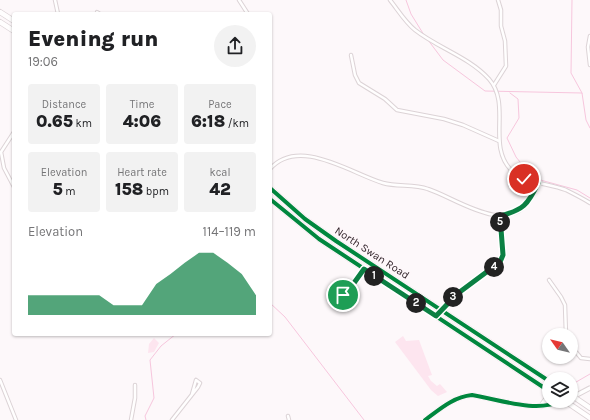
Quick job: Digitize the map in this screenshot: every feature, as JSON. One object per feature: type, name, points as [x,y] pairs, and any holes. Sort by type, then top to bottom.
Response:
[{"type":"main road","points":[[0,12],[12,20]]},
{"type":"main road","points":[[0,22],[12,30]]},
{"type":"main road","name":"North Swan Road","points":[[272,190],[305,219],[336,241],[542,376]]},
{"type":"main road","name":"North Swan Road","points":[[272,201],[307,230],[542,387]]},
{"type":"main road","points":[[578,401],[590,408]]},
{"type":"main road","points":[[575,408],[590,418]]},
{"type":"street","points":[[54,0],[57,12]]},
{"type":"street","points":[[239,0],[247,12]]},
{"type":"street","points":[[390,0],[416,31],[470,63],[494,85],[498,96],[499,107],[499,141],[506,164],[524,179],[565,190],[590,203]]},
{"type":"street","points":[[494,85],[506,66],[501,26],[501,10],[498,0]]},
{"type":"street","points":[[590,36],[588,47],[590,65]]},
{"type":"street","points":[[351,56],[355,75],[359,83],[385,99],[397,110],[444,119],[463,125],[499,141]]},
{"type":"street","points":[[12,135],[2,152],[4,168],[12,183]]},
{"type":"street","points":[[272,167],[280,160],[292,157],[322,158],[343,165],[384,184],[429,189],[463,206],[500,216],[519,210],[529,203],[538,183]]},
{"type":"street","points":[[436,316],[441,309],[457,294],[500,262],[503,255],[500,216]]},
{"type":"street","points":[[349,290],[364,269]]},
{"type":"street","points":[[549,280],[565,305],[566,328]]},
{"type":"street","points":[[578,354],[581,358],[590,358]]},
{"type":"street","points":[[0,380],[16,420]]},
{"type":"street","points":[[172,420],[192,394],[200,383],[196,380],[192,394]]},
{"type":"street","points":[[131,420],[135,398],[135,385]]},
{"type":"street","points":[[578,394],[590,388]]},
{"type":"street","points":[[425,420],[450,402],[465,396],[516,404],[542,406]]},
{"type":"street","points":[[288,416],[289,420]]},
{"type":"shaded area","points":[[403,336],[406,341],[419,340],[432,375],[428,376],[431,381],[437,386],[440,384],[447,392],[438,396],[431,390],[395,342]]},
{"type":"shaded area","points":[[154,338],[159,343],[154,352],[148,353],[149,344]]},
{"type":"waterway","points":[[406,0],[411,14],[424,35]]},
{"type":"waterway","points":[[572,0],[571,73],[582,93]]},
{"type":"waterway","points":[[428,40],[443,60],[485,91],[582,93],[586,120],[590,128]]},
{"type":"waterway","points":[[510,93],[518,99],[519,118],[507,138],[516,157],[533,178],[577,190],[590,198]]},
{"type":"waterway","points":[[272,305],[285,317],[364,420]]},
{"type":"waterway","points":[[146,420],[145,416],[154,398],[150,360],[161,346],[174,336]]},
{"type":"waterway","points":[[578,381],[590,374]]},
{"type":"cycle path","points":[[272,190],[305,219],[336,241],[542,376]]},
{"type":"cycle path","points":[[272,201],[319,239],[542,386]]},
{"type":"cycle path","points":[[425,420],[453,401],[472,395],[529,406],[542,406]]},
{"type":"route","points":[[343,295],[343,291],[349,290],[364,269],[436,316],[448,301],[475,279],[500,262],[503,255],[500,216],[511,214],[529,203],[538,183],[524,179]]}]
